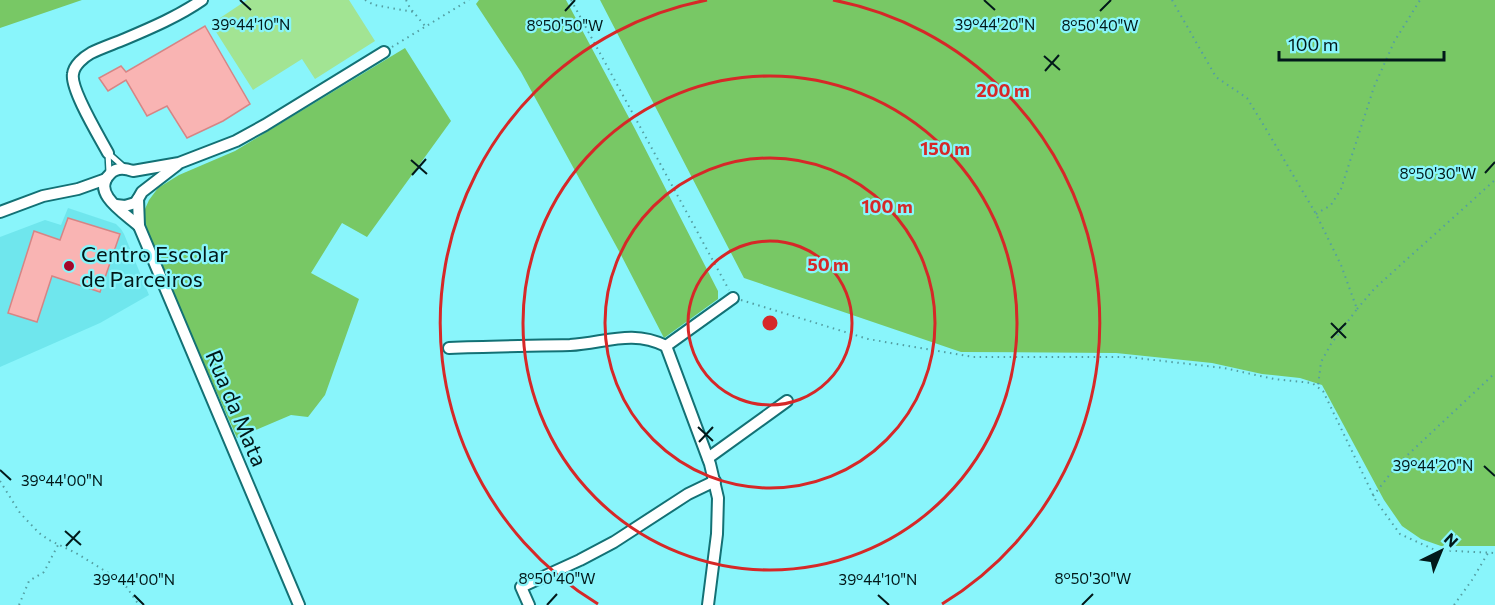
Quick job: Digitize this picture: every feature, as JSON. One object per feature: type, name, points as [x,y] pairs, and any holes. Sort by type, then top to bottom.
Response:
[{"type":"street","points":[[108,153],[79,98],[74,83],[73,74],[78,63],[89,54],[150,29],[202,0]]},
{"type":"street","points":[[0,212],[43,196],[78,189],[107,177],[114,171],[179,163],[236,141],[384,52]]},
{"type":"street","points":[[78,189],[120,206],[130,205],[179,163]]},
{"type":"street","points":[[129,170],[141,180],[140,195]]},
{"type":"street","points":[[107,177],[104,191],[111,201]]},
{"type":"street","name":"Rua da Mata","points":[[138,226],[140,195]]},
{"type":"street","name":"Rua da Mata","points":[[111,201],[138,226],[299,605]]},
{"type":"street","points":[[666,346],[733,298]]},
{"type":"street","points":[[449,348],[573,345],[619,337],[655,341],[666,346],[708,459],[718,498],[717,534],[708,605]]},
{"type":"street","points":[[708,459],[787,401]]},
{"type":"street","points":[[529,605],[521,587],[614,542],[688,494],[715,481]]},
{"type":"lane","points":[[108,153],[129,170]]},
{"type":"lane","points":[[107,177],[108,153]]},
{"type":"path","points":[[365,0],[374,5],[414,12]]},
{"type":"path","points":[[406,0],[425,26]]},
{"type":"path","points":[[384,52],[469,0]]},
{"type":"path","points":[[571,0],[733,298],[868,339],[974,357],[1128,357],[1224,368],[1274,379],[1312,383],[1323,391],[1373,496],[1400,534],[1435,550],[1495,553]]},
{"type":"path","points":[[1172,0],[1216,77],[1247,98],[1266,129],[1316,214],[1341,265],[1357,309]]},
{"type":"path","points":[[1316,214],[1331,205],[1341,189],[1374,87],[1394,42],[1420,0]]},
{"type":"path","points":[[1318,386],[1321,362],[1331,344],[1375,288],[1495,180]]},
{"type":"path","points":[[1373,496],[1398,464],[1495,373]]},
{"type":"path","points":[[0,481],[20,513],[39,533],[123,582],[139,605]]},
{"type":"path","points":[[19,605],[29,581],[44,572],[58,544]]},
{"type":"path","points":[[1454,605],[1488,553]]},
{"type":"shaded area","name":"Centro Escolar de Parceiros","points":[[68,208],[116,224],[121,229],[149,295],[100,323],[0,367],[0,237],[45,220],[61,225]]},
{"type":"green space","points":[[0,0],[82,0],[0,28]]},
{"type":"green space","points":[[247,0],[349,0],[375,41],[315,79],[302,59],[253,90],[211,24]]},
{"type":"green space","points":[[479,0],[566,0],[718,291],[718,299],[664,338],[521,72],[476,4]]},
{"type":"green space","points":[[600,0],[1495,0],[1495,546],[1441,546],[1421,539],[1402,526],[1384,500],[1322,385],[1300,378],[1262,374],[1212,363],[1116,353],[961,352],[744,278]]},
{"type":"green space","points":[[405,48],[451,121],[367,237],[342,223],[311,273],[359,299],[325,395],[308,417],[291,415],[237,438],[150,241],[145,221],[145,209],[158,188],[179,175],[235,151]]},
{"type":"building","points":[[205,26],[250,104],[223,121],[187,138],[167,106],[147,116],[126,80],[108,91],[99,78],[121,66],[126,72]]},
{"type":"building","points":[[68,218],[120,234],[100,292],[52,276],[37,322],[8,313],[34,231],[60,240]]},
{"type":"place","name":"Centro Escolar de Parceiros","points":[[69,266]]}]
